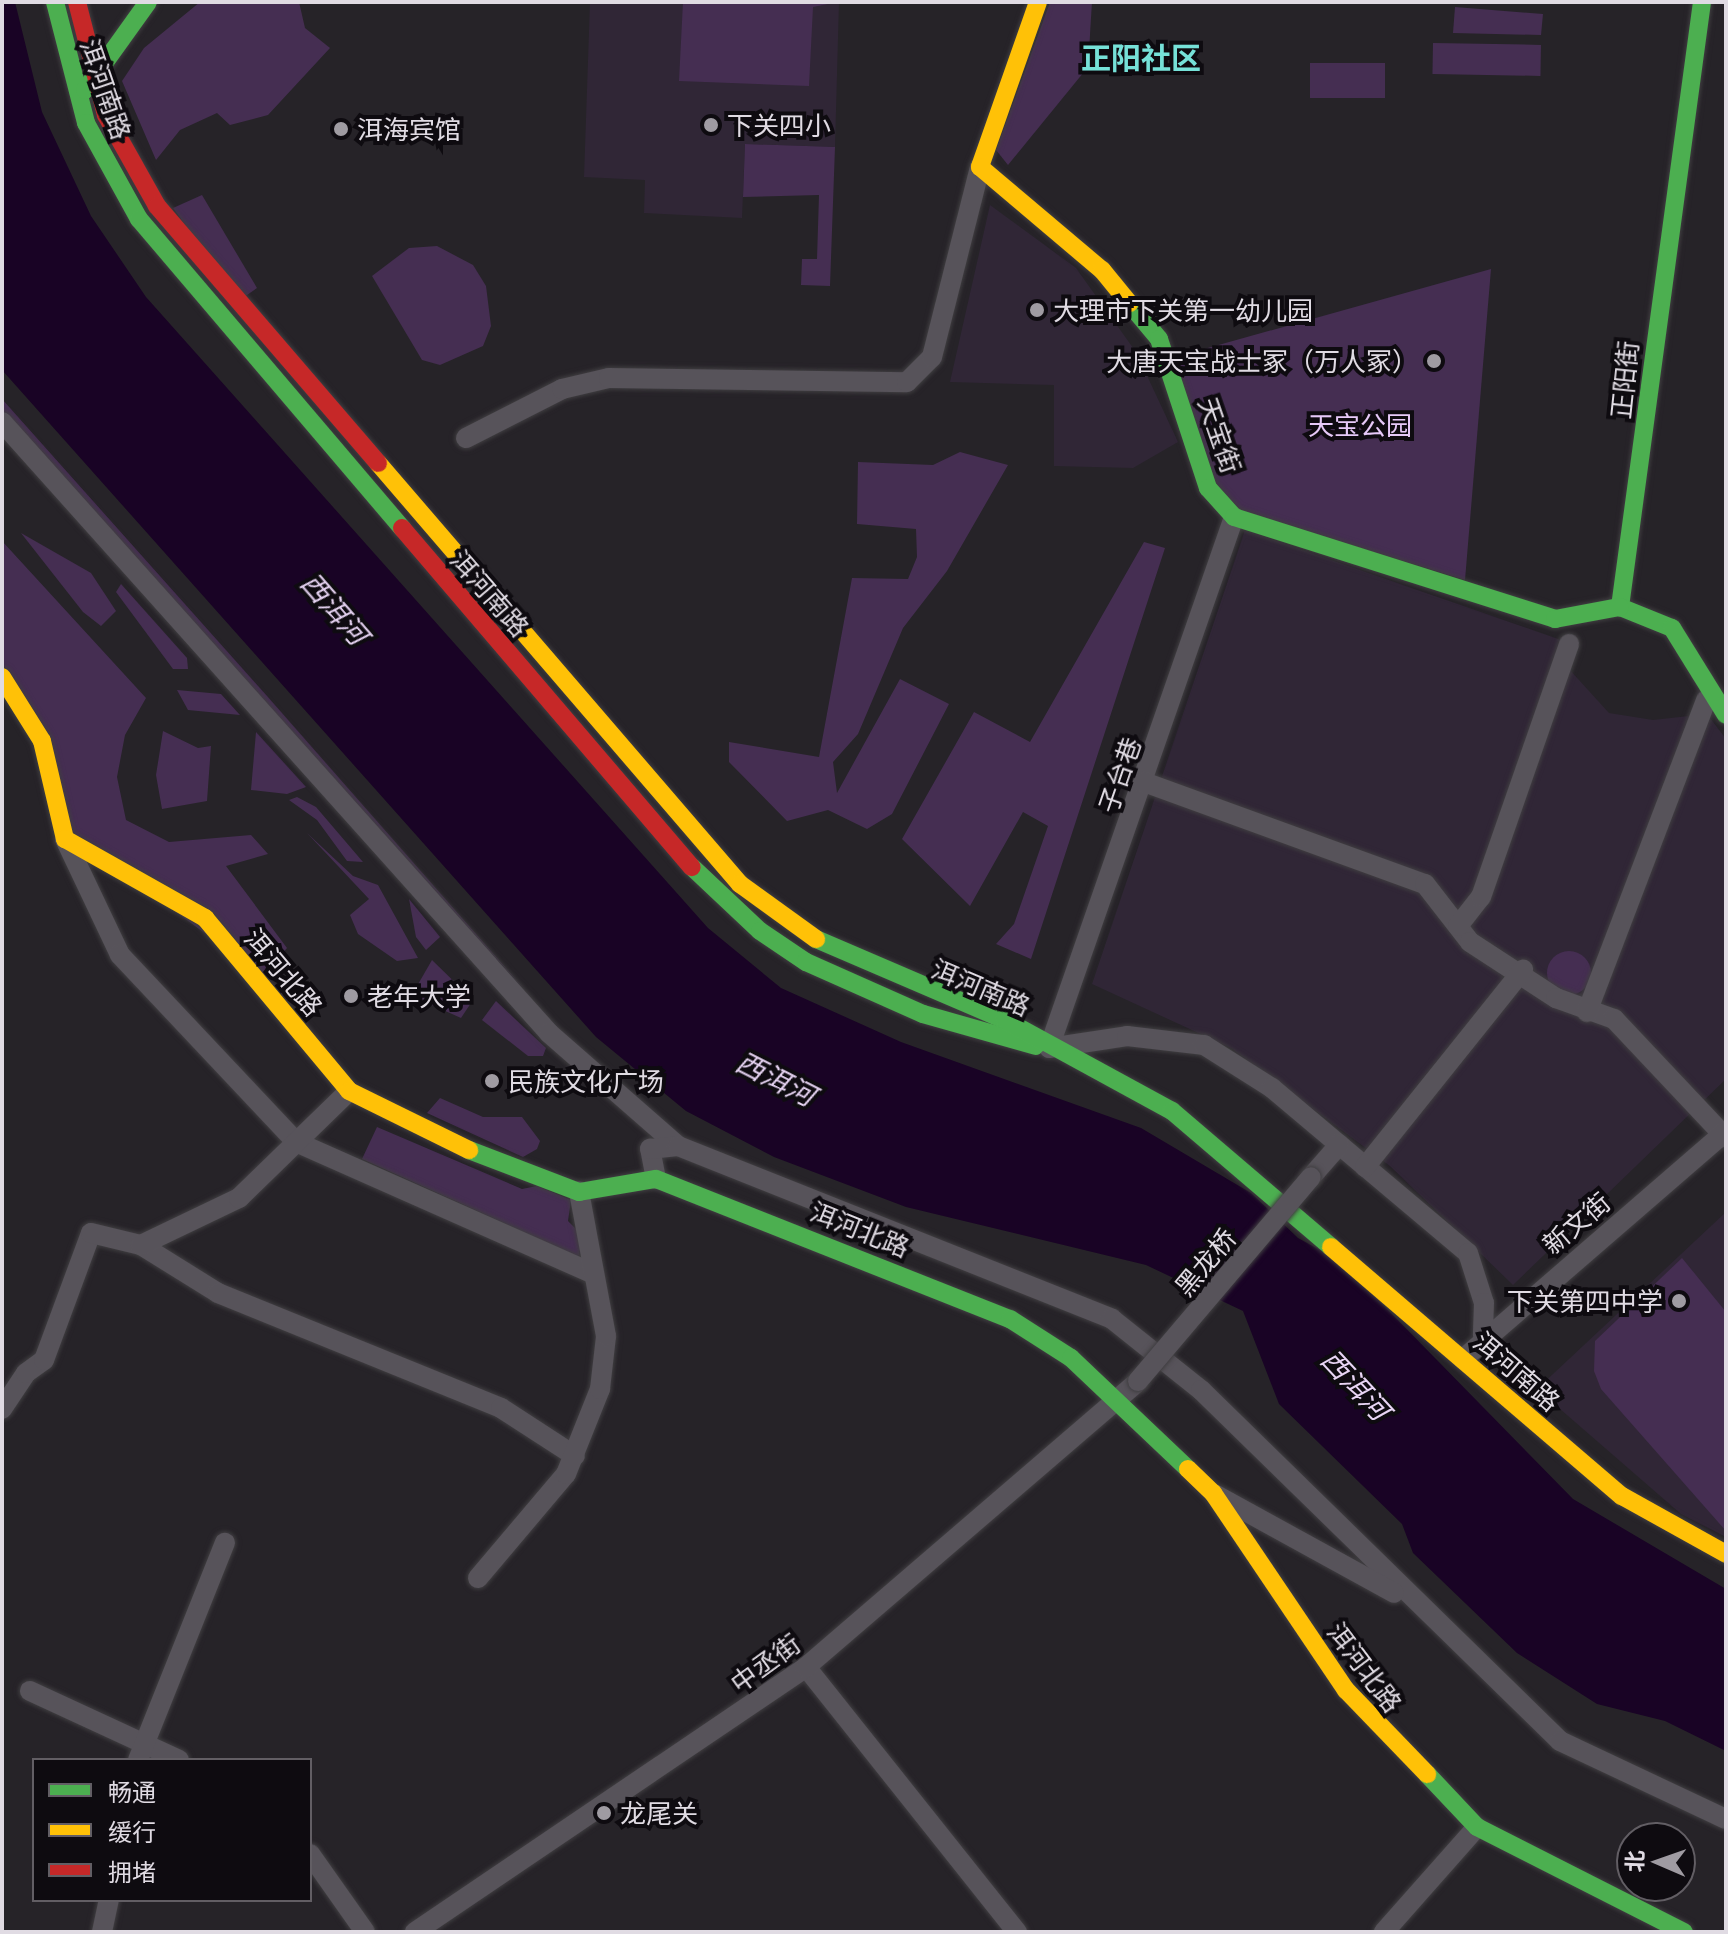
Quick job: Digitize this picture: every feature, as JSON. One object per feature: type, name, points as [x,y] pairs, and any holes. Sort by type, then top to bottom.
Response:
[{"type":"street","name":"洱河南路","points":[[55,2],[77,100],[109,170],[166,253],[725,900],[806,962],[862,990],[998,1041],[1049,1048]]},
{"type":"street","name":"洱河南路","points":[[77,2],[93,79],[157,206],[697,841],[773,914],[817,943],[1005,1020],[1049,1048],[1119,1079],[1200,1130],[1643,1513],[1726,1554]]},
{"type":"street","points":[[125,2],[137,2]]},
{"type":"street","points":[[77,100],[148,2]]},
{"type":"street","points":[[466,438],[562,389],[609,378],[907,382],[932,357],[980,167],[1038,2]]},
{"type":"street","name":"正阳街","points":[[1620,607],[1702,2]]},
{"type":"street","name":"天宝街","points":[[980,167],[1102,270],[1159,339],[1208,488],[1234,517]]},
{"type":"street","points":[[2,422],[549,1033],[678,1146],[1112,1319],[1201,1390],[1412,1602],[1560,1741],[1726,1819]]},
{"type":"street","points":[[1234,517],[1555,619],[1620,607],[1672,628],[1726,715]]},
{"type":"street","name":"子台巷","points":[[1049,1048],[1234,517]]},
{"type":"street","points":[[1458,926],[1481,897],[1569,644]]},
{"type":"street","points":[[2,677],[42,741],[65,839],[120,955],[296,1142],[592,1273]]},
{"type":"street","points":[[1587,1012],[1706,700]]},
{"type":"street","points":[[1144,782],[1425,884],[1470,942],[1523,970],[1556,998],[1587,1012],[1614,1019],[1725,1135]]},
{"type":"street","name":"洱河北路","points":[[65,839],[205,918],[349,1091],[421,1131],[579,1192]]},
{"type":"street","points":[[1365,1167],[1523,970]]},
{"type":"street","points":[[1049,1048],[1127,1036],[1204,1045],[1339,1145],[1468,1253],[1482,1293],[1483,1335]]},
{"type":"street","points":[[141,1245],[239,1198],[349,1091]]},
{"type":"street","name":"新文街","points":[[1463,1359],[1483,1335],[1725,1135]]},
{"type":"street","name":"黑龙桥","points":[[1120,1402],[1339,1145]]},
{"type":"street","points":[[478,1578],[575,1456],[600,1389],[606,1336],[579,1192],[656,1179],[650,1149],[678,1146]]},
{"type":"street","name":"洱河北路","points":[[656,1179],[1010,1319],[1071,1358],[1213,1493],[1346,1690],[1477,1827],[1684,1932]]},
{"type":"street","points":[[2,1409],[26,1373],[44,1360],[91,1233],[141,1245],[218,1293],[501,1408],[575,1456]]},
{"type":"street","name":"中丞街","points":[[415,1932],[806,1667],[1120,1402]]},
{"type":"street","points":[[1213,1493],[1412,1602]]},
{"type":"street","points":[[140,1754],[225,1543]]},
{"type":"street","points":[[806,1667],[1017,1932]]},
{"type":"street","points":[[30,1691],[140,1754],[166,1758]]},
{"type":"street","points":[[1384,1932],[1477,1827]]},
{"type":"street","points":[[312,1857],[365,1932]]},
{"type":"street","points":[[102,1932],[109,1902]]},
{"type":"shaded area","name":"下关四小","points":[[590,2],[839,2],[835,147],[745,144],[742,218],[644,213],[645,180],[584,177]]},
{"type":"shaded area","name":"大理市下关第一幼儿园","points":[[990,205],[1076,268],[1136,352],[1178,442],[1133,468],[1054,466],[1054,385],[950,382]]},
{"type":"shaded area","points":[[1245,530],[1561,640],[1569,669],[1609,713],[1653,720],[1707,714],[1726,739],[1726,1079],[1513,1285],[1390,1166],[1231,1048],[1092,984]]},
{"type":"shaded area","name":"下关第四中学","points":[[1726,1212],[1726,1537],[1681,1514],[1537,1389]]},
{"type":"green space","points":[[200,2],[299,2],[305,28],[330,48],[268,115],[230,125],[217,113],[180,130],[156,160],[122,81],[144,48]]},
{"type":"green space","points":[[683,2],[838,2],[813,7],[809,86],[679,81]]},
{"type":"green space","points":[[1050,2],[1092,2],[1088,67],[1008,165],[996,150]]},
{"type":"green space","points":[[1455,7],[1543,14],[1541,35],[1453,33]]},
{"type":"green space","points":[[1433,43],[1541,45],[1540,76],[1432,74]]},
{"type":"green space","points":[[1310,63],[1385,63],[1385,98],[1310,98]]},
{"type":"green space","points":[[745,144],[835,147],[830,286],[801,285],[802,259],[817,259],[819,195],[743,197]]},
{"type":"green space","points":[[202,195],[257,288],[240,300],[173,208]]},
{"type":"green space","points":[[437,246],[473,265],[486,286],[491,326],[483,346],[440,365],[422,360],[372,276],[409,248]]},
{"type":"green space","name":"天宝公园","points":[[1491,269],[1465,580],[1239,511],[1214,483],[1172,358]]},
{"type":"green space","points":[[2,399],[526,991],[138,566],[2,411]]},
{"type":"green space","points":[[960,452],[1008,465],[947,571],[903,628],[858,734],[833,762],[837,793],[900,679],[949,704],[892,814],[867,829],[828,810],[787,821],[729,762],[729,742],[819,757],[852,578],[908,579],[917,557],[916,529],[857,524],[858,462],[933,465]]},
{"type":"green space","points":[[21,533],[91,573],[116,611],[101,626],[83,612]]},
{"type":"green space","points":[[2,541],[146,698],[125,735],[117,777],[126,820],[169,842],[251,835],[268,854],[226,866],[287,948],[263,976],[71,835],[2,663]]},
{"type":"green space","points":[[1144,542],[1165,548],[1031,959],[996,944],[1014,924],[1048,826],[1023,812],[970,906],[902,839],[974,712],[1030,742]]},
{"type":"green space","points":[[121,584],[187,658],[188,669],[173,669],[116,592]]},
{"type":"green space","points":[[177,690],[221,694],[240,715],[188,710]]},
{"type":"green space","points":[[163,731],[198,748],[211,746],[207,801],[162,809],[156,775]]},
{"type":"green space","points":[[256,732],[306,787],[287,794],[251,790]]},
{"type":"green space","points":[[297,797],[316,807],[363,862],[347,861],[317,820],[289,800]]},
{"type":"green space","points":[[307,833],[353,876],[378,885],[418,958],[397,961],[358,934],[350,915],[369,899]]},
{"type":"green space","points":[[409,899],[440,937],[426,950],[416,937]]},
{"type":"green space","points":[[1569,951],[1584,958],[1591,973],[1584,988],[1569,995],[1554,988],[1547,973],[1554,958]]},
{"type":"green space","points":[[432,960],[473,1000],[461,1018],[423,1001],[417,986]]},
{"type":"green space","points":[[496,1001],[546,1048],[543,1056],[528,1056],[482,1020]]},
{"type":"green space","points":[[440,1098],[483,1117],[522,1117],[540,1141],[537,1149],[523,1157],[427,1113]]},
{"type":"green space","points":[[377,1127],[522,1189],[537,1186],[571,1200],[568,1221],[582,1235],[579,1257],[362,1159]]},
{"type":"green space","name":"下关第四中学","points":[[1682,1258],[1726,1312],[1726,1531],[1601,1389],[1594,1371],[1595,1341]]},
{"type":"water","name":"西洱河","points":[[2,2],[15,2],[42,112],[91,216],[146,297],[708,928],[781,988],[901,1042],[1141,1128],[1251,1193],[1298,1238],[1340,1261],[1573,1499],[1726,1589],[1726,1751],[1665,1721],[1597,1704],[1517,1653],[1413,1553],[1402,1524],[1279,1404],[1243,1311],[1146,1265],[906,1207],[774,1157],[686,1111],[596,1037],[2,370]]},
{"type":"traffic: fast","points":[[55,2],[86,123],[139,219],[402,528]]},
{"type":"traffic: fast","points":[[85,90],[148,2]]},
{"type":"traffic: fast","points":[[1702,2],[1620,607],[1672,628],[1726,715]]},
{"type":"traffic: fast","points":[[1129,303],[1159,339],[1208,488],[1234,517],[1555,619],[1620,607]]},
{"type":"traffic: fast","points":[[692,867],[760,931],[806,962],[923,1014],[1036,1046]]},
{"type":"traffic: fast","points":[[816,939],[1005,1020],[1172,1111],[1331,1247]]},
{"type":"traffic: fast","points":[[469,1150],[579,1192],[656,1179],[1010,1319],[1071,1358],[1188,1469]]},
{"type":"traffic: fast","points":[[1427,1774],[1477,1827],[1684,1932]]},
{"type":"traffic: slow","points":[[1038,2],[980,167],[1102,270],[1129,303]]},
{"type":"traffic: slow","points":[[378,463],[740,884],[816,939]]},
{"type":"traffic: slow","points":[[2,677],[42,741],[65,839],[205,918],[349,1091],[469,1150]]},
{"type":"traffic: slow","points":[[1331,1247],[1622,1496],[1726,1554]]},
{"type":"traffic: slow","points":[[1188,1469],[1213,1493],[1346,1690],[1427,1774]]},
{"type":"traffic: jam","points":[[77,2],[106,115],[157,206],[378,463]]},
{"type":"traffic: jam","points":[[402,528],[692,867]]},
{"type":"place","name":"下关四小","points":[[711,125]]},
{"type":"place","name":"洱海宾馆","points":[[341,129]]},
{"type":"place","name":"大理市下关第一幼儿园","points":[[1037,310]]},
{"type":"place","name":"大唐天宝战士冢（万人冢）","points":[[1434,361]]},
{"type":"place","name":"老年大学","points":[[351,996]]},
{"type":"place","name":"民族文化广场","points":[[492,1081]]},
{"type":"place","name":"下关第四中学","points":[[1679,1301]]},
{"type":"place","name":"龙尾关","points":[[604,1813]]},
{"type":"district","name":"正阳社区","points":[[1141,57]]}]
